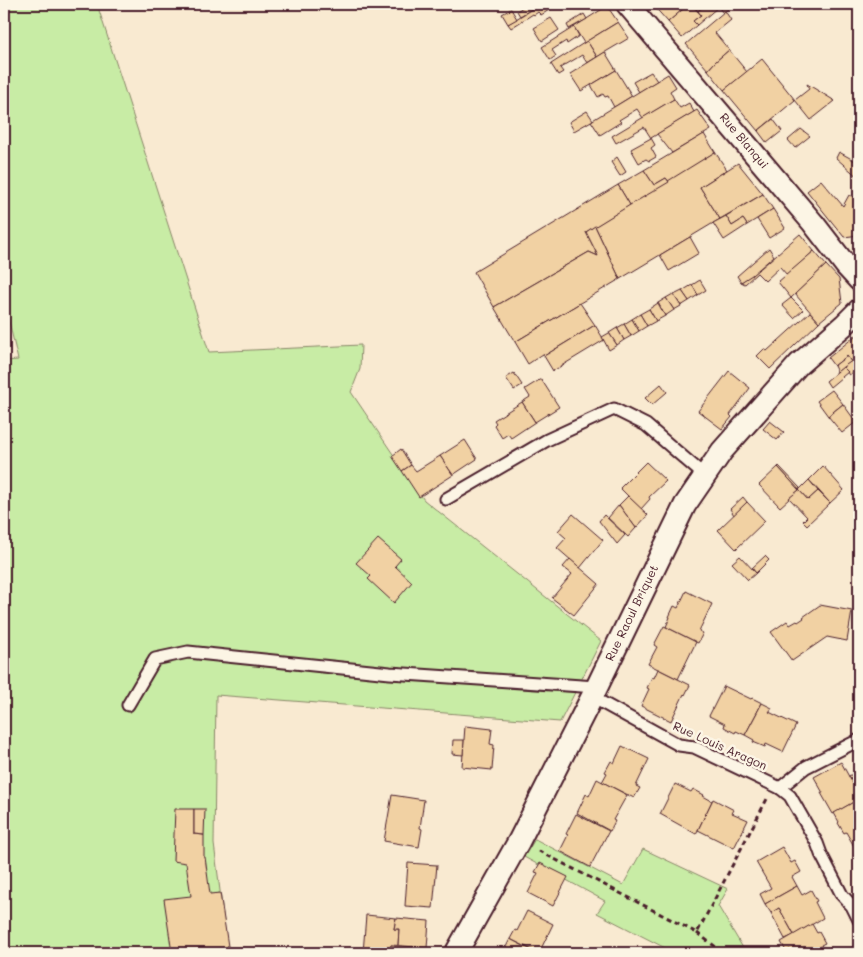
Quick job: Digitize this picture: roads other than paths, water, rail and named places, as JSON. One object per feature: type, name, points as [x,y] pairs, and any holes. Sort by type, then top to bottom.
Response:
[{"type":"street","name":"Rue Blanqui","points":[[627,4],[859,280]]},
{"type":"street","name":"Rue Raoul Briquet","points":[[456,953],[519,841],[685,505],[722,451],[799,364],[859,310]]},
{"type":"lane","points":[[446,499],[547,440],[614,409],[646,425],[706,476]]},
{"type":"lane","points":[[128,705],[155,659],[188,652],[594,692]]},
{"type":"lane","name":"Rue Louis Aragon","points":[[594,692],[680,745],[694,747],[777,787],[790,796],[817,843],[842,895],[852,906],[859,920]]},
{"type":"lane","points":[[777,787],[806,767],[859,740]]}]
